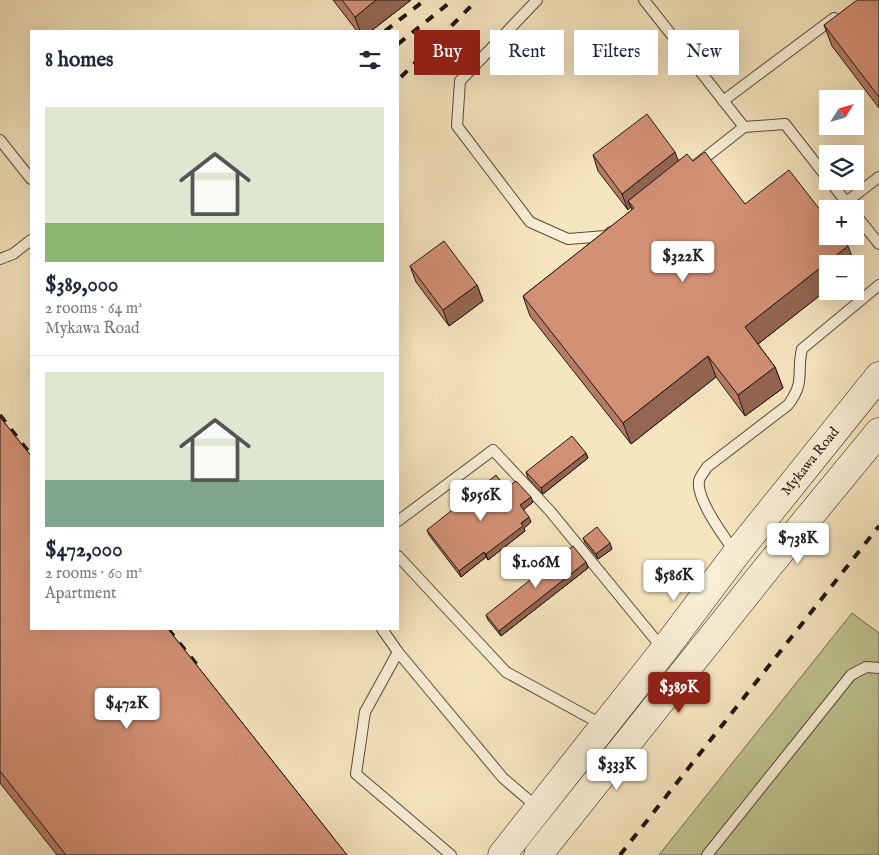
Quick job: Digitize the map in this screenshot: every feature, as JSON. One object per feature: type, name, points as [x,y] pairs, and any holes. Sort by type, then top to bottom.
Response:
[{"type":"main road","name":"Mykawa Road","points":[[502,855],[664,650],[729,545],[879,376]]},
{"type":"main road","points":[[538,855],[767,568],[879,432]]},
{"type":"main road","points":[[539,809],[560,827]]},
{"type":"lane","points":[[538,0],[460,81],[457,126],[530,222],[568,240],[606,236],[621,224]]},
{"type":"lane","points":[[644,0],[744,127]]},
{"type":"lane","points":[[723,101],[843,12]]},
{"type":"lane","points":[[690,169],[744,127],[786,124],[819,168]]},
{"type":"lane","points":[[0,140],[30,178]]},
{"type":"lane","points":[[854,200],[879,177]]},
{"type":"lane","points":[[836,190],[844,200]]},
{"type":"lane","points":[[864,225],[879,244]]},
{"type":"lane","points":[[0,259],[13,254],[30,241]]},
{"type":"lane","points":[[729,545],[700,494],[699,479],[707,467],[788,404],[796,394],[801,380],[799,361],[802,349],[879,285]]},
{"type":"lane","points":[[399,520],[493,450],[550,511],[664,650]]},
{"type":"lane","points":[[399,557],[506,672],[603,726]]},
{"type":"lane","points":[[383,630],[398,652],[503,778],[539,809]]},
{"type":"lane","points":[[398,652],[365,712],[356,774],[451,855]]},
{"type":"lane","points":[[708,855],[851,675],[866,667],[879,668]]},
{"type":"green space","points":[[852,613],[879,633],[879,855],[659,855]]},
{"type":"building","points":[[342,0],[376,0],[355,17]]},
{"type":"building","points":[[857,0],[879,0],[879,97],[824,25]]},
{"type":"building","points":[[647,114],[675,152],[622,194],[593,155]]},
{"type":"building","points":[[705,152],[745,204],[789,170],[819,208],[819,245],[848,246],[837,255],[819,255],[819,269],[745,327],[775,367],[738,395],[708,356],[623,423],[523,296],[634,208],[628,201],[687,154],[693,161]]},
{"type":"building","points":[[444,241],[477,285],[443,310],[410,266]]},
{"type":"building","points":[[0,417],[30,455],[30,630],[169,630],[347,855],[66,855],[0,771]]},
{"type":"building","points":[[572,436],[586,453],[541,488],[526,472]]},
{"type":"building","points":[[496,475],[506,488],[516,481],[531,497],[520,505],[529,517],[521,523],[523,526],[486,554],[484,552],[459,571],[427,530]]},
{"type":"building","points":[[597,527],[610,543],[596,554],[583,538]]},
{"type":"building","points":[[573,546],[586,562],[499,631],[486,615]]},
{"type":"railway","points":[[386,30],[425,0]]},
{"type":"railway","points":[[399,43],[453,0]]},
{"type":"railway","points":[[401,77],[477,0]]},
{"type":"railway","points":[[0,415],[30,454]]},
{"type":"railway","points":[[620,855],[879,526]]},
{"type":"railway","points":[[169,630],[198,666]]}]
